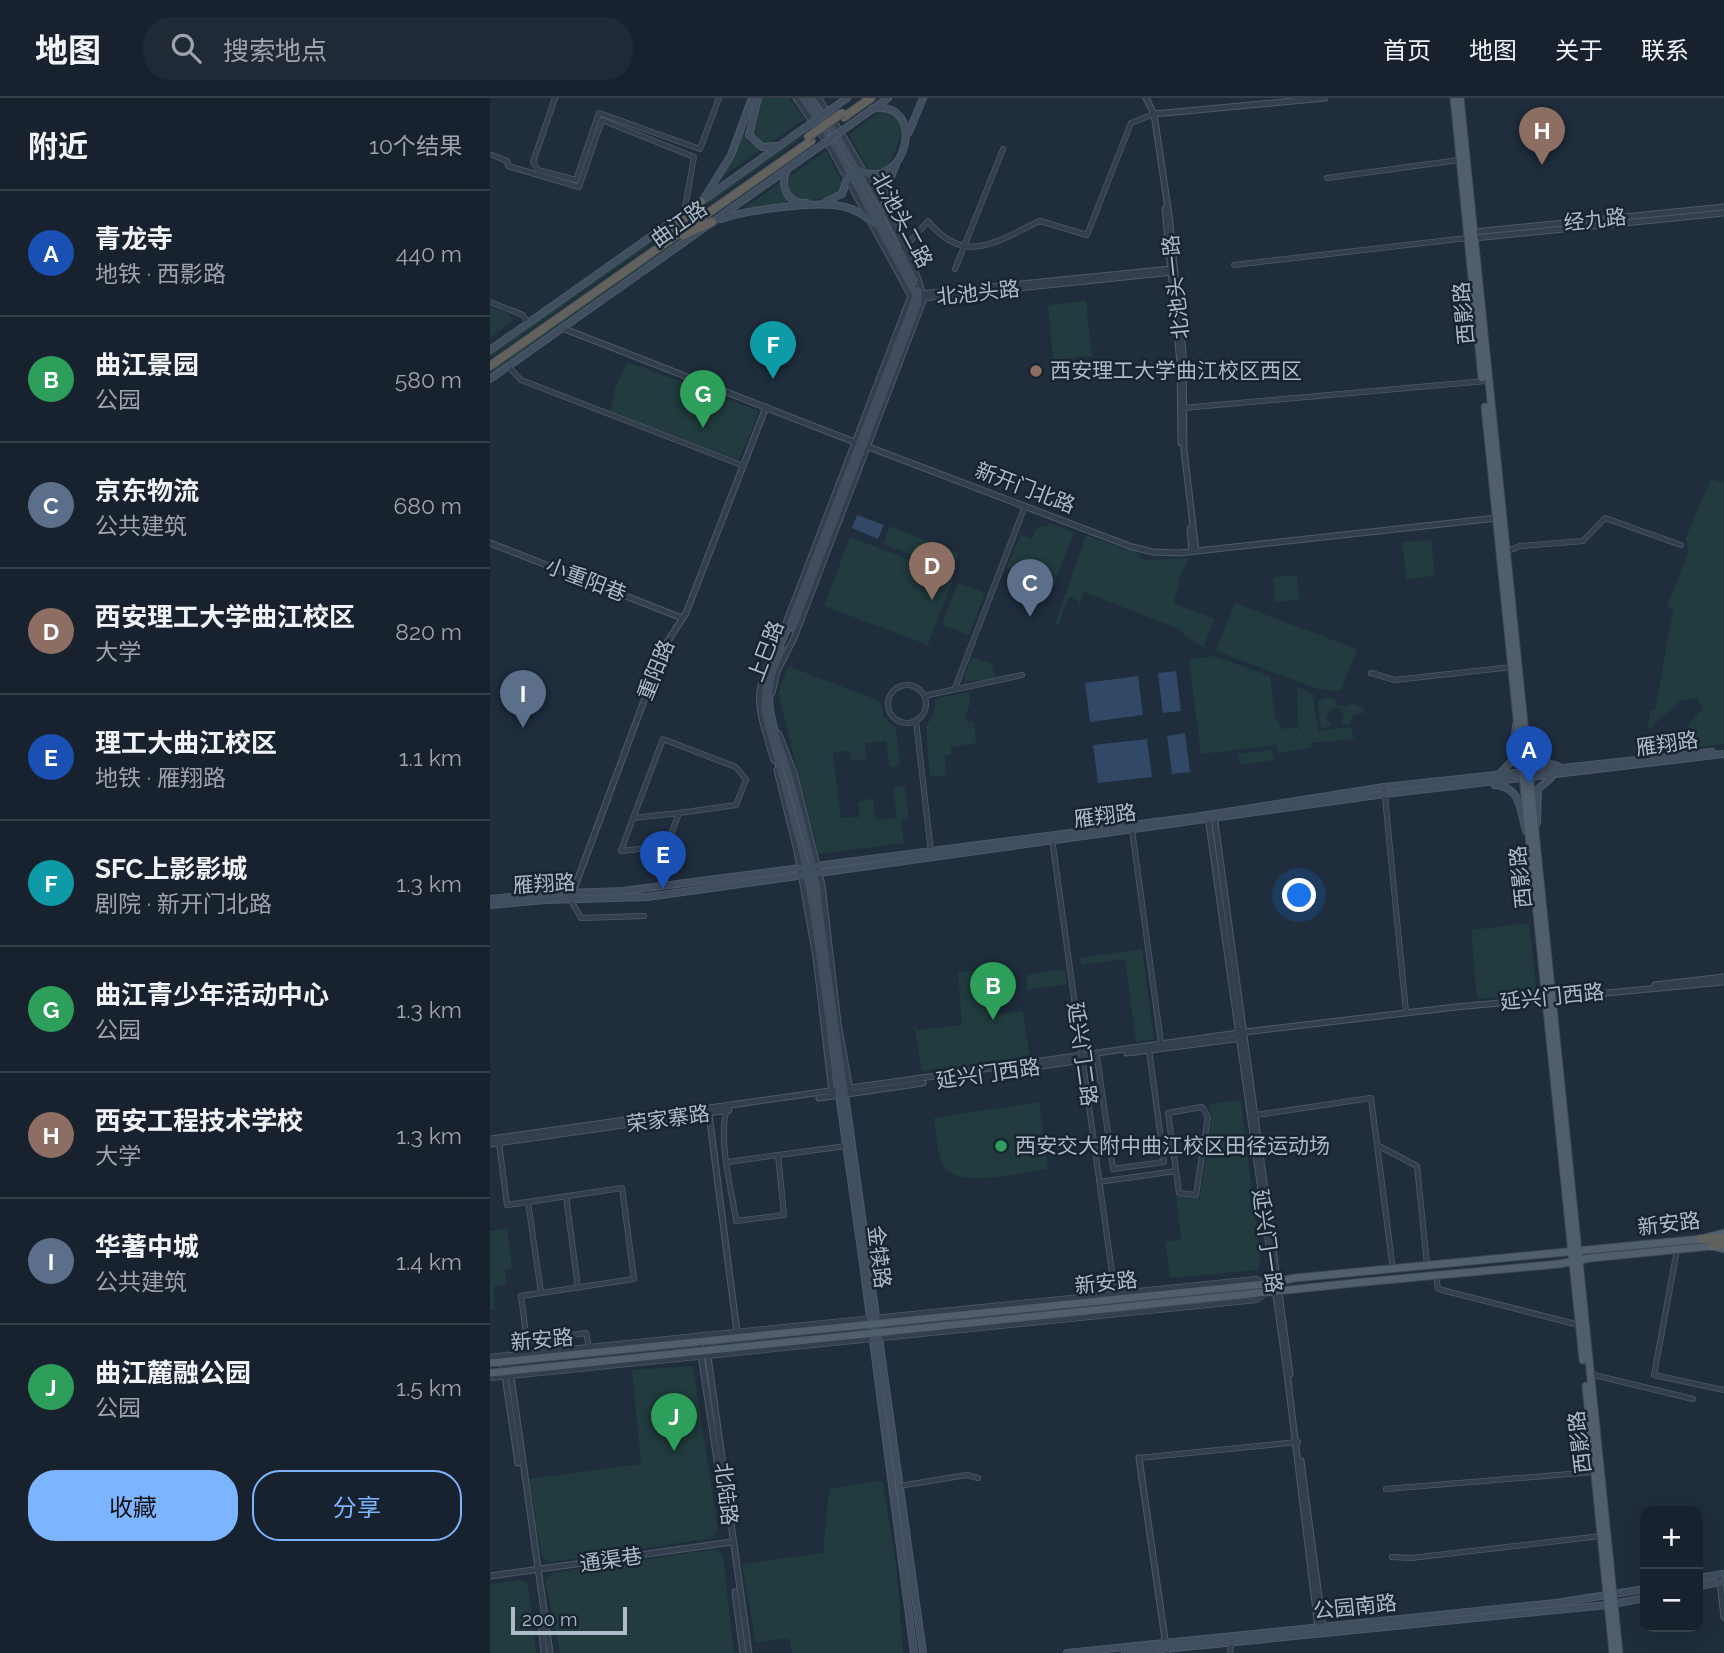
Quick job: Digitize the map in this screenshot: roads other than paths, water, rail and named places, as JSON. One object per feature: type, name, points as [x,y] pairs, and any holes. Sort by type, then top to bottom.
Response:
[{"type":"highway","name":"曲江路","points":[[490,366],[863,98]]},
{"type":"highway","name":"曲江路","points":[[841,112],[871,98]]},
{"type":"highway","points":[[665,240],[701,202]]},
{"type":"highway","points":[[665,240],[712,222]]},
{"type":"highway","name":"曲江路","points":[[490,361],[665,240]]},
{"type":"highway","points":[[1701,1239],[1724,1236]]},
{"type":"highway","points":[[1713,1246],[1724,1246]]},
{"type":"main road","points":[[701,202],[731,155],[752,98]]},
{"type":"main road","points":[[758,98],[748,127],[750,137],[764,147],[782,144]]},
{"type":"main road","name":"北池头二路","points":[[803,98],[850,167]]},
{"type":"main road","name":"北池头二路","points":[[810,98],[919,296],[862,445]]},
{"type":"main road","name":"曲江路","points":[[841,112],[847,98]]},
{"type":"main road","name":"曲江路","points":[[490,379],[888,98]]},
{"type":"main road","points":[[712,222],[751,211],[832,205],[849,208],[882,225],[882,206],[887,185],[923,98]]},
{"type":"main road","name":"西影路","points":[[1454,98],[1459,160],[1471,235]]},
{"type":"main road","name":"西影路","points":[[1460,98],[1497,518],[1517,723],[1526,775]]},
{"type":"main road","points":[[790,167],[784,178],[785,190],[799,203],[835,200],[844,192],[850,167],[878,174],[888,169],[907,125],[904,113],[896,107],[882,104],[872,109]]},
{"type":"main road","name":"曲江路","points":[[490,350],[782,144],[807,136]]},
{"type":"main road","name":"西影路","points":[[1485,381],[1525,734],[1531,839],[1589,1374],[1613,1653]]},
{"type":"main road","name":"上巳路","points":[[811,875],[790,776],[769,718],[768,693],[776,664],[791,632],[862,445]]},
{"type":"main road","points":[[1494,776],[1504,772],[1513,760],[1517,723]]},
{"type":"main road","points":[[1525,734],[1531,752],[1538,760],[1567,767]]},
{"type":"main road","name":"雁翔路","points":[[1051,838],[1132,830],[1494,776],[1558,775],[1724,752]]},
{"type":"main road","name":"雁翔路","points":[[1385,791],[1476,783],[1567,767],[1724,752]]},
{"type":"main road","points":[[1531,839],[1538,789],[1544,781],[1558,775]]},
{"type":"main road","points":[[1476,783],[1503,785],[1514,790],[1531,839]]},
{"type":"main road","name":"雁翔路","points":[[490,905],[930,854],[1211,817]]},
{"type":"main road","name":"雁翔路","points":[[490,899],[571,896],[632,899],[811,875],[930,854]]},
{"type":"main road","name":"金犊路","points":[[811,875],[873,1321],[871,1336],[914,1653]]},
{"type":"main road","name":"金犊路","points":[[842,1092],[846,1146],[873,1321],[881,1336],[898,1486],[923,1653]]},
{"type":"main road","name":"新安路","points":[[1273,1288],[1393,1270],[1574,1255],[1701,1239]]},
{"type":"main road","name":"新安路","points":[[490,1363],[505,1358],[873,1321],[1116,1304],[1559,1264],[1574,1255],[1713,1246]]},
{"type":"main road","name":"西影路","points":[[1574,1255],[1601,1536],[1619,1653]]},
{"type":"main road","name":"新安路","points":[[490,1376],[881,1336],[1116,1304]]},
{"type":"main road","points":[[1703,1577],[1721,1574]]},
{"type":"main road","points":[[1703,1585],[1722,1582]]},
{"type":"main road","name":"公园南路","points":[[1232,1639],[1610,1601],[1640,1591]]},
{"type":"main road","name":"公园南路","points":[[1125,1653],[1320,1628],[1640,1598]]},
{"type":"main road","name":"公园南路","points":[[1067,1653],[1166,1649]]},
{"type":"street","points":[[555,98],[533,162],[538,170],[576,180],[600,113],[699,149],[719,98]]},
{"type":"street","points":[[796,98],[820,130],[868,219],[919,296]]},
{"type":"street","points":[[818,98],[840,128],[882,206],[903,249],[919,296]]},
{"type":"street","name":"北池头一路","points":[[1146,98],[1154,114],[1184,368],[1184,450],[1194,551]]},
{"type":"street","points":[[903,249],[928,221],[942,238],[962,246],[992,244],[1040,221],[1087,235],[1131,123],[1154,114],[1325,98]]},
{"type":"street","points":[[492,155],[507,160],[508,166],[579,187],[602,120],[694,157],[684,213]]},
{"type":"street","points":[[955,269],[1003,149]]},
{"type":"street","points":[[1327,178],[1459,160]]},
{"type":"street","name":"经九路","points":[[1471,235],[1724,206]]},
{"type":"street","name":"经九路","points":[[1471,235],[1724,213]]},
{"type":"street","points":[[1234,265],[1471,235]]},
{"type":"street","name":"北池头一路","points":[[1173,271],[1181,373],[1178,418],[1194,551]]},
{"type":"street","name":"北池头路","points":[[919,296],[1173,271]]},
{"type":"street","points":[[490,302],[523,315],[528,323]]},
{"type":"street","name":"新开门北路","points":[[562,328],[862,445],[1145,551],[1194,551],[1497,518]]},
{"type":"street","points":[[508,366],[521,380],[744,466]]},
{"type":"street","points":[[1183,408],[1485,381]]},
{"type":"street","name":"重阳路","points":[[571,896],[664,647],[682,618],[766,407]]},
{"type":"street","points":[[842,1092],[816,957],[811,875],[761,720],[760,689],[765,666],[783,631],[862,445]]},
{"type":"street","points":[[955,688],[1025,506]]},
{"type":"street","points":[[1506,552],[1520,546],[1583,541],[1605,518],[1681,545]]},
{"type":"street","name":"小重阳巷","points":[[490,543],[682,618]]},
{"type":"street","points":[[1371,673],[1395,680],[1512,667]]},
{"type":"street","points":[[924,696],[1022,675]]},
{"type":"street","points":[[916,721],[905,723],[895,720],[889,711],[888,701],[893,691],[904,685],[916,687],[924,696],[926,707],[916,721],[930,854]]},
{"type":"street","points":[[633,818],[736,805],[746,780],[736,767],[663,739],[633,818],[621,851],[667,846]]},
{"type":"street","points":[[1385,791],[1406,1012]]},
{"type":"street","points":[[665,885],[662,858],[680,813]]},
{"type":"street","name":"延兴门一路","points":[[1211,817],[1320,1628]]},
{"type":"street","points":[[1132,830],[1161,1044]]},
{"type":"street","name":"延兴门二路","points":[[1051,838],[1116,1304]]},
{"type":"street","points":[[571,896],[570,903],[581,918],[645,916]]},
{"type":"street","name":"延兴门西路","points":[[842,1092],[1406,1012],[1724,980]]},
{"type":"street","name":"延兴门一路","points":[[1242,1035],[1256,1115],[1273,1288]]},
{"type":"street","name":"延兴门西路","points":[[1083,1059],[1161,1044],[1242,1035]]},
{"type":"street","points":[[1097,1057],[1114,1169],[1164,1162],[1149,1050]]},
{"type":"street","name":"荣家寨路","points":[[490,1142],[499,1143],[709,1114],[842,1092]]},
{"type":"street","name":"荣家寨路","points":[[490,1142],[842,1092]]},
{"type":"street","points":[[1256,1115],[1371,1098],[1393,1270]]},
{"type":"street","points":[[1202,1107],[1208,1117],[1196,1195],[1179,1193],[1176,1171],[1168,1112],[1202,1107]]},
{"type":"street","points":[[726,1111],[723,1127],[736,1221],[784,1214],[778,1155]]},
{"type":"street","points":[[709,1114],[737,1332]]},
{"type":"street","points":[[1158,1120],[1169,1118]]},
{"type":"street","points":[[499,1143],[507,1205],[622,1188],[634,1279],[521,1296],[527,1341],[586,1333],[589,1347]]},
{"type":"street","points":[[728,1162],[846,1146]]},
{"type":"street","points":[[1378,1146],[1416,1166],[1427,1268]]},
{"type":"street","points":[[1099,1182],[1176,1171]]},
{"type":"street","points":[[566,1196],[578,1288]]},
{"type":"street","points":[[528,1202],[541,1293]]},
{"type":"street","points":[[1677,1250],[1654,1375],[1724,1390]]},
{"type":"street","points":[[1436,1275],[1438,1289],[1579,1325]]},
{"type":"street","points":[[1116,1304],[1257,1300],[1273,1288]]},
{"type":"street","points":[[490,1357],[505,1358],[589,1347],[702,1339],[737,1332],[873,1321]]},
{"type":"street","name":"北陆路","points":[[702,1339],[743,1653]]},
{"type":"street","points":[[505,1358],[544,1653]]},
{"type":"street","points":[[1589,1374],[1693,1399]]},
{"type":"street","points":[[1166,1649],[1139,1458],[1297,1442]]},
{"type":"street","points":[[1387,1489],[1594,1472]]},
{"type":"street","points":[[898,1486],[967,1475],[978,1478]]},
{"type":"street","points":[[1392,1557],[1411,1558],[1601,1536]]},
{"type":"street","name":"北陆路","points":[[730,1543],[749,1653]]},
{"type":"street","name":"通渠巷","points":[[490,1576],[730,1543]]},
{"type":"street","points":[[535,1570],[550,1653]]},
{"type":"street","points":[[1721,1574],[1724,1617]]},
{"type":"street","points":[[1230,1653],[1232,1639]]},
{"type":"water","points":[[857,515],[884,525],[878,539],[852,528]]},
{"type":"water","points":[[1176,671],[1181,711],[1163,713],[1158,673]]},
{"type":"water","points":[[1138,676],[1143,715],[1090,722],[1085,683]]},
{"type":"water","points":[[1185,733],[1190,772],[1172,774],[1167,736]]},
{"type":"water","points":[[1147,739],[1152,777],[1098,783],[1093,745]]},
{"type":"place","name":"西安工程技术学校","points":[[1542,165]]},
{"type":"place","name":"西安理工大学曲江校区西区","points":[[1036,371]]},
{"type":"place","name":"SFC上影影城","points":[[773,379]]},
{"type":"place","name":"曲江青少年活动中心","points":[[703,428]]},
{"type":"place","name":"西安理工大学曲江校区","points":[[932,600]]},
{"type":"place","name":"京东物流","points":[[1030,617]]},
{"type":"place","name":"华著中城","points":[[523,728]]},
{"type":"place","name":"青龙寺","points":[[1529,784]]},
{"type":"place","name":"理工大曲江校区","points":[[663,889]]},
{"type":"place","name":"曲江景园","points":[[993,1020]]},
{"type":"place","name":"西安交大附中曲江校区田径运动场","points":[[1001,1146]]},
{"type":"place","name":"曲江麓融公园","points":[[674,1451]]}]
